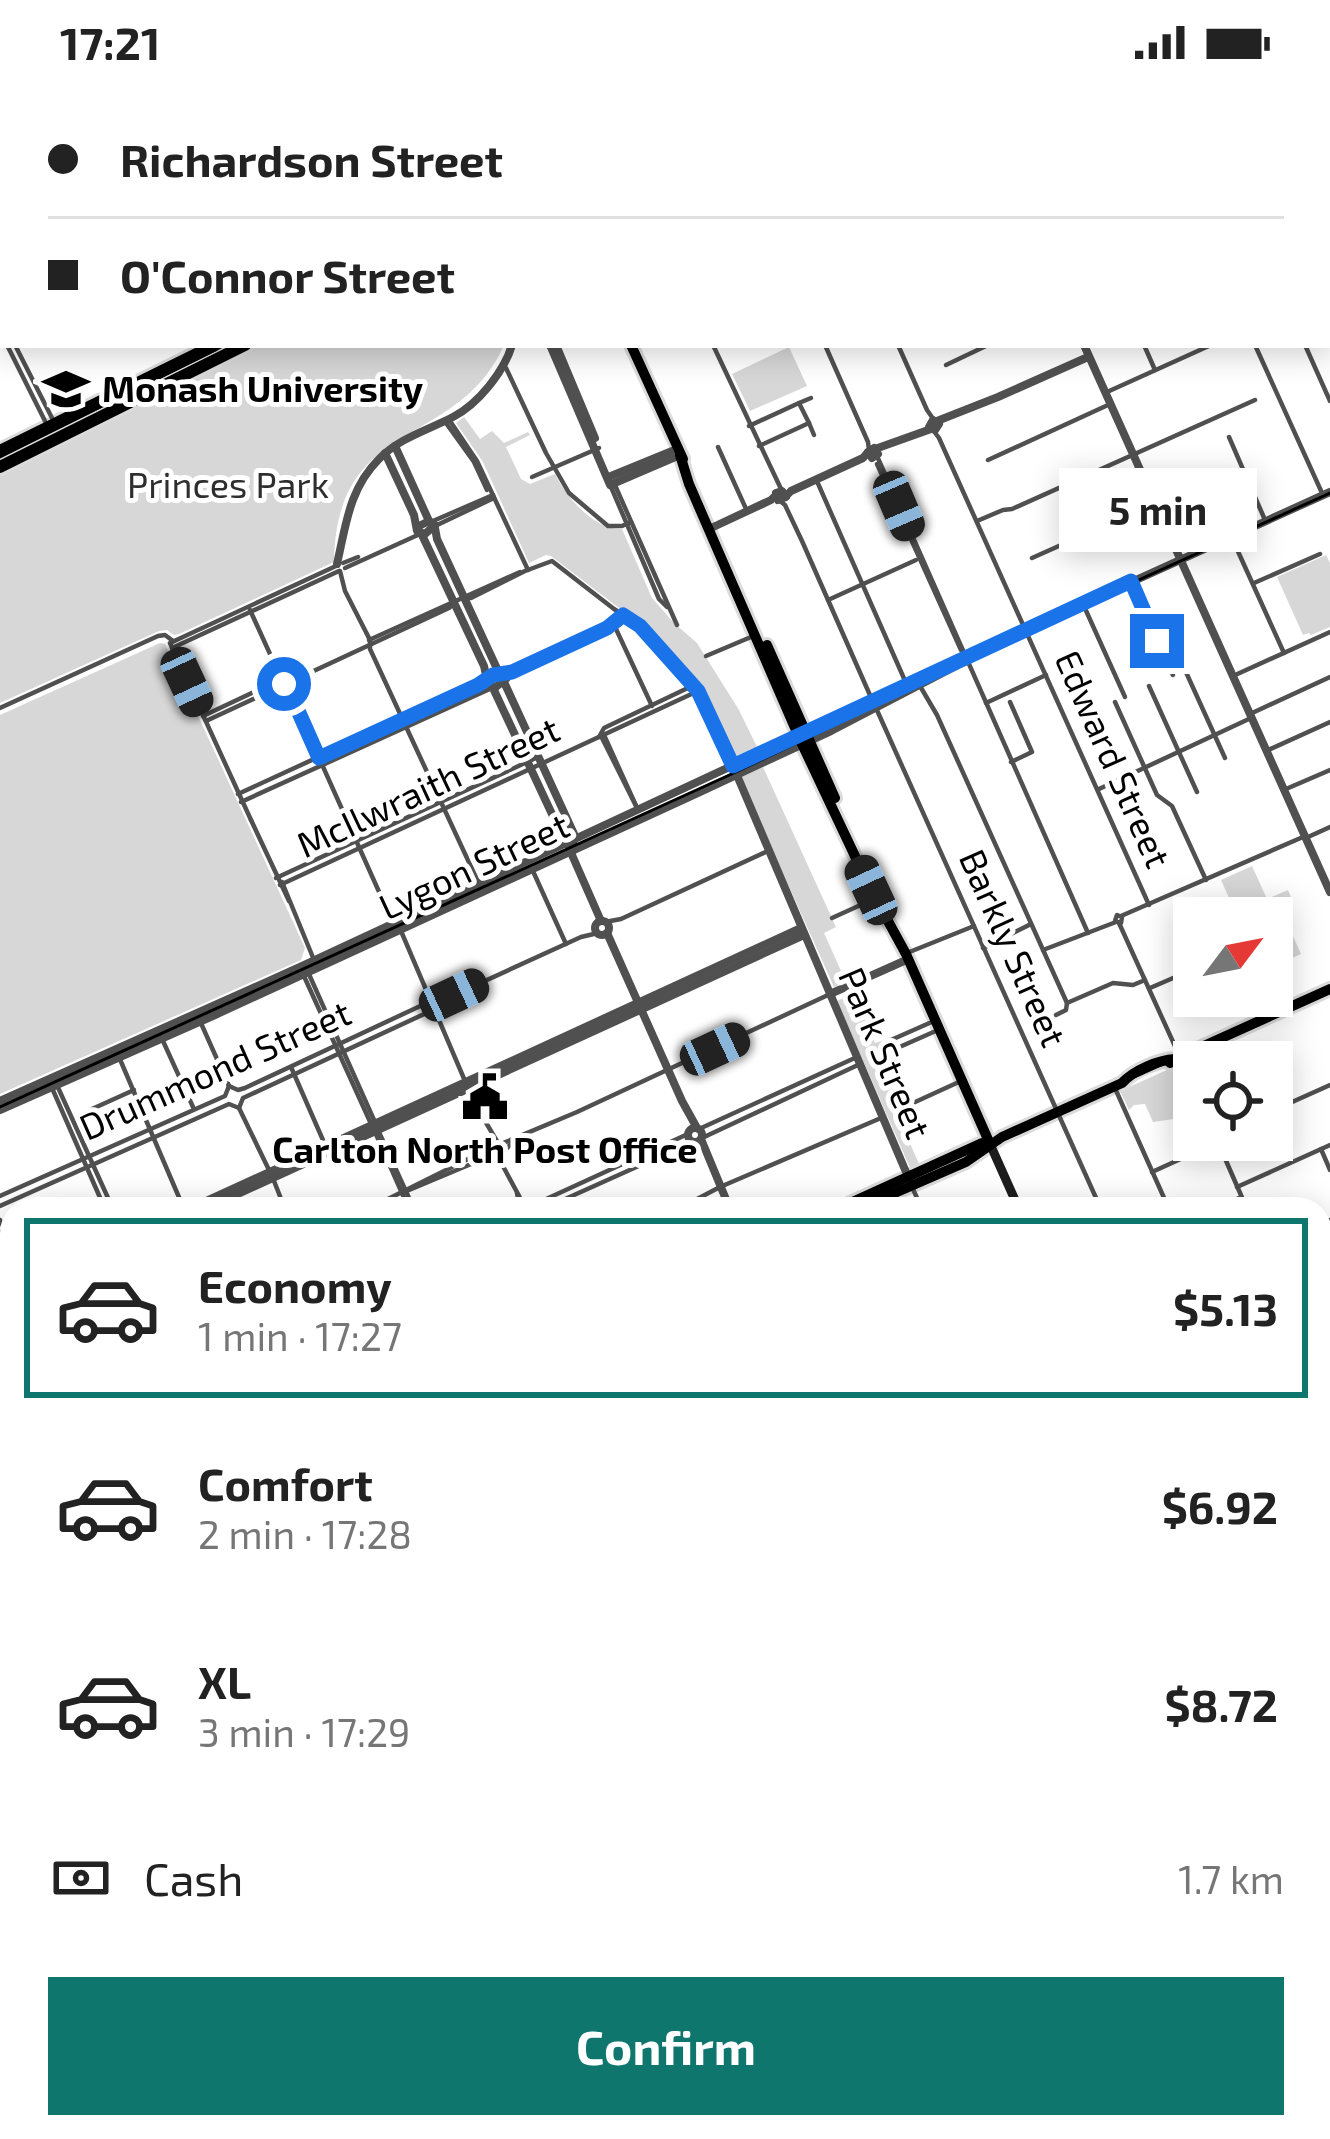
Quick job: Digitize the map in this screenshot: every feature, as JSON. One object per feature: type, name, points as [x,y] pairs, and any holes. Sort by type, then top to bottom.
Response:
[{"type":"highway","points":[[0,458],[200,354],[230,348]]},
{"type":"highway","points":[[133,389],[200,354]]},
{"type":"main road","points":[[632,348],[1014,1197]]},
{"type":"main road","points":[[1215,1041],[1330,989]]},
{"type":"main road","points":[[868,1197],[966,1162],[990,1144],[1173,1060]]},
{"type":"main road","points":[[880,1197],[910,1181]]},
{"type":"street","points":[[11,348],[52,429]]},
{"type":"street","points":[[483,887],[352,606],[344,586],[341,548],[348,509],[370,471],[396,447],[466,406],[489,384],[510,348]]},
{"type":"street","points":[[554,348],[660,600],[677,625]]},
{"type":"street","name":"Barkly Street","points":[[714,348],[1096,1197]]},
{"type":"street","points":[[826,348],[1088,933]]},
{"type":"street","name":"Edward Street","points":[[899,348],[1149,905]]},
{"type":"street","points":[[946,365],[982,348]]},
{"type":"street","points":[[1085,348],[1330,892]]},
{"type":"street","points":[[1145,348],[1155,370]]},
{"type":"street","points":[[1106,393],[1202,348]]},
{"type":"street","points":[[1256,348],[1326,494]]},
{"type":"street","points":[[1306,348],[1330,401]]},
{"type":"street","points":[[711,527],[1088,357]]},
{"type":"street","points":[[502,364],[569,494],[602,523],[615,527],[629,523]]},
{"type":"street","points":[[749,426],[811,398]]},
{"type":"street","points":[[977,521],[1255,400]]},
{"type":"street","points":[[799,403],[814,435]]},
{"type":"street","points":[[988,460],[1111,404]]},
{"type":"street","points":[[204,718],[527,570],[476,458],[445,420]]},
{"type":"street","points":[[759,446],[809,423]]},
{"type":"street","points":[[1228,437],[1266,520]]},
{"type":"street","points":[[396,447],[419,531],[503,677],[582,885],[723,1197]]},
{"type":"street","points":[[718,447],[747,511]]},
{"type":"street","points":[[532,477],[597,449]]},
{"type":"street","points":[[612,481],[678,452]]},
{"type":"street","points":[[386,455],[433,524],[490,683],[535,763]]},
{"type":"street","points":[[816,479],[908,688]]},
{"type":"street","name":"Lygon Street","points":[[0,1106],[875,705],[963,654],[1326,494]]},
{"type":"street","points":[[172,644],[492,497]]},
{"type":"street","points":[[1032,558],[1155,503]]},
{"type":"street","points":[[1231,536],[1284,653]]},
{"type":"street","points":[[1253,584],[1320,554]]},
{"type":"street","points":[[828,601],[920,558]]},
{"type":"street","name":"Park Street","points":[[527,570],[552,561],[652,638],[696,688],[917,1197]]},
{"type":"street","points":[[1131,581],[1173,675]]},
{"type":"street","points":[[1083,604],[1125,697]]},
{"type":"street","points":[[249,609],[519,1197]]},
{"type":"street","points":[[503,677],[615,628],[626,616]]},
{"type":"street","points":[[241,798],[626,616]]},
{"type":"street","points":[[615,628],[653,708]]},
{"type":"street","points":[[1233,676],[1330,632]]},
{"type":"street","points":[[706,656],[758,633]]},
{"type":"street","points":[[0,708],[165,635],[310,947],[321,1008],[407,1197]]},
{"type":"street","name":"Lygon Street","points":[[908,688],[952,669],[963,654]]},
{"type":"street","points":[[1185,670],[1225,758]]},
{"type":"street","points":[[985,703],[1046,675]]},
{"type":"street","points":[[1097,790],[1330,677]]},
{"type":"street","points":[[920,686],[1067,1003],[1066,1010],[1056,1015]]},
{"type":"street","points":[[1149,686],[1197,792]]},
{"type":"street","name":"McIlwraith Street","points":[[279,880],[602,736],[604,728],[696,688]]},
{"type":"street","points":[[1010,702],[1032,752],[1011,762]]},
{"type":"street","points":[[1114,702],[1157,795],[1175,812],[1206,880]]},
{"type":"street","points":[[1266,751],[1330,722]]},
{"type":"street","points":[[602,736],[644,812]]},
{"type":"street","points":[[1284,790],[1330,770]]},
{"type":"street","points":[[1043,950],[1330,827]]},
{"type":"street","name":"Drummond Street","points":[[20,1197],[229,1104],[239,1108],[243,1097],[384,1023],[768,851]]},
{"type":"street","points":[[530,865],[566,944]]},
{"type":"street","points":[[832,918],[878,900]]},
{"type":"street","points":[[1119,920],[1173,1048]]},
{"type":"street","points":[[983,948],[1030,924]]},
{"type":"street","points":[[394,1197],[974,926]]},
{"type":"street","points":[[228,1197],[802,931]]},
{"type":"street","points":[[1149,988],[1173,978]]},
{"type":"street","points":[[1067,1003],[1113,983],[1133,985],[1145,980]]},
{"type":"street","name":"Drummond Street","points":[[339,1048],[435,1009],[454,995]]},
{"type":"street","points":[[198,1017],[229,1086]]},
{"type":"street","points":[[384,1023],[388,1030]]},
{"type":"street","points":[[936,1025],[895,1049],[890,1046],[891,1040],[936,1025]]},
{"type":"street","points":[[160,1034],[198,1118]]},
{"type":"street","points":[[117,1053],[180,1197]]},
{"type":"street","points":[[568,1197],[859,1061]]},
{"type":"street","points":[[292,1070],[327,1149]]},
{"type":"street","name":"Drummond Street","points":[[0,1196],[225,1096],[229,1086],[239,1090],[292,1070]]},
{"type":"street","points":[[913,1103],[962,1081]]},
{"type":"street","points":[[52,1082],[104,1197]]},
{"type":"street","points":[[1118,1084],[1163,1197]]},
{"type":"street","points":[[1293,1102],[1330,1085]]},
{"type":"street","points":[[92,1109],[134,1090]]},
{"type":"street","points":[[239,1108],[280,1197]]},
{"type":"street","points":[[705,1197],[882,1116]]},
{"type":"street","points":[[552,1197],[695,1136]]},
{"type":"street","points":[[1238,1186],[1330,1145]]},
{"type":"street","points":[[1321,1149],[1330,1170]]},
{"type":"street","points":[[1152,1172],[1175,1161]]},
{"type":"street","points":[[1227,1161],[1243,1195],[1239,1197]]},
{"type":"street","points":[[216,1197],[269,1176]]},
{"type":"green space","name":"Princes Park","points":[[247,348],[502,348],[483,379],[458,403],[376,456],[355,481],[340,515],[334,562],[179,634],[159,631],[0,703],[0,471]]},
{"type":"green space","points":[[789,348],[807,386],[750,411],[732,374]]},
{"type":"green space","points":[[464,417],[480,439],[492,431],[504,443],[528,432],[530,435],[506,447],[521,479],[530,484],[555,474],[582,511],[601,524],[622,529],[652,598],[697,643],[758,749],[733,760],[704,693],[650,628],[551,556],[529,563],[483,462],[456,423]]},
{"type":"green space","points":[[1326,555],[1330,627],[1303,635],[1277,577]]},
{"type":"green space","points":[[165,644],[305,948],[301,960],[0,1094],[0,715]]},
{"type":"green space","points":[[763,767],[836,927],[824,933],[846,982],[834,987],[740,777]]},
{"type":"green space","points":[[1252,866],[1266,897],[1229,897],[1221,880]]},
{"type":"green space","points":[[854,993],[875,1043],[882,1041],[890,1058],[881,1063],[899,1103],[910,1099],[915,1109],[904,1114],[906,1120],[901,1123],[920,1166],[911,1170],[837,1001]]},
{"type":"green space","points":[[1173,1067],[1173,1119],[1153,1122],[1145,1104],[1129,1110],[1120,1091]]},
{"type":"tram line","points":[[0,457],[219,348]]},
{"type":"tram line","points":[[0,1107],[736,772],[965,659],[1330,493]]},
{"type":"tram line","points":[[870,1197],[1330,988]]},
{"type":"place","name":"Monash University","points":[[66,389]]},
{"type":"place","name":"Carlton North Post Office","points":[[485,1097]]},
{"type":"route","points":[[284,684],[319,758],[493,675],[512,672],[607,628],[623,615],[640,626],[698,691],[733,766],[1131,581],[1157,641]]}]
